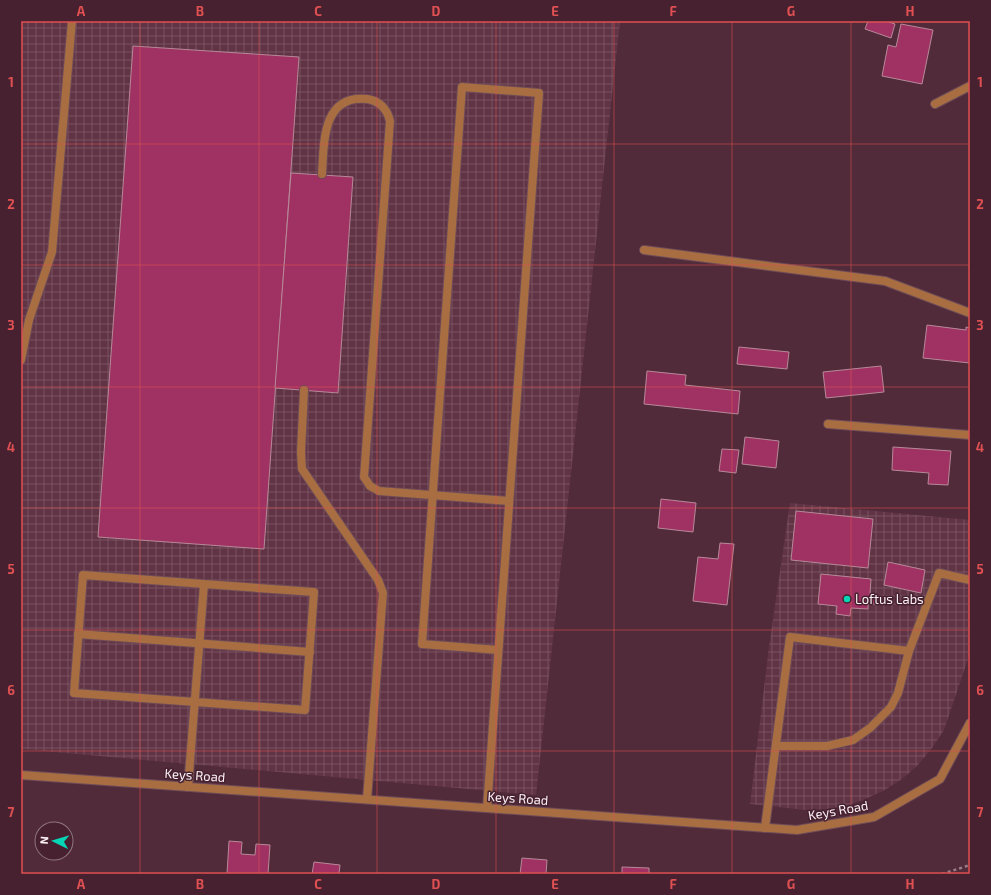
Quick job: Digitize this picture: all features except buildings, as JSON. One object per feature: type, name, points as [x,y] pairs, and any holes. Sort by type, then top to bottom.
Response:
[{"type":"street","points":[[21,360],[29,320],[52,252],[72,21]]},
{"type":"street","points":[[935,104],[970,86]]},
{"type":"street","points":[[487,808],[539,93],[462,87],[422,644],[498,650]]},
{"type":"street","points":[[322,174],[324,134],[334,112],[343,102],[356,98],[373,100],[387,110],[390,121],[364,477],[370,486],[379,491],[509,502]]},
{"type":"street","points":[[644,250],[885,281],[970,313]]},
{"type":"street","points":[[304,390],[301,452],[302,469],[378,580],[383,593],[367,799]]},
{"type":"street","points":[[828,424],[970,436]]},
{"type":"street","points":[[776,746],[827,746],[853,740],[864,732],[891,707],[898,693],[909,651],[939,573],[970,580]]},
{"type":"street","points":[[83,575],[204,584],[314,592],[305,710],[74,693],[83,575]]},
{"type":"street","points":[[188,787],[204,584]]},
{"type":"street","points":[[78,634],[310,652]]},
{"type":"street","points":[[765,828],[790,637],[909,651]]},
{"type":"street","name":"Keys Road","points":[[21,775],[797,830],[874,816],[940,779],[970,723]]},
{"type":"path","points":[[942,874],[970,865]]},
{"type":"shaded area","points":[[21,21],[620,21],[536,795],[21,749]]},
{"type":"shaded area","points":[[790,503],[970,520],[970,653],[944,730],[918,765],[902,779],[883,791],[863,800],[845,806],[826,809],[806,810],[750,804],[769,647]]},
{"type":"place","name":"Loftus Labs","points":[[847,599]]}]
